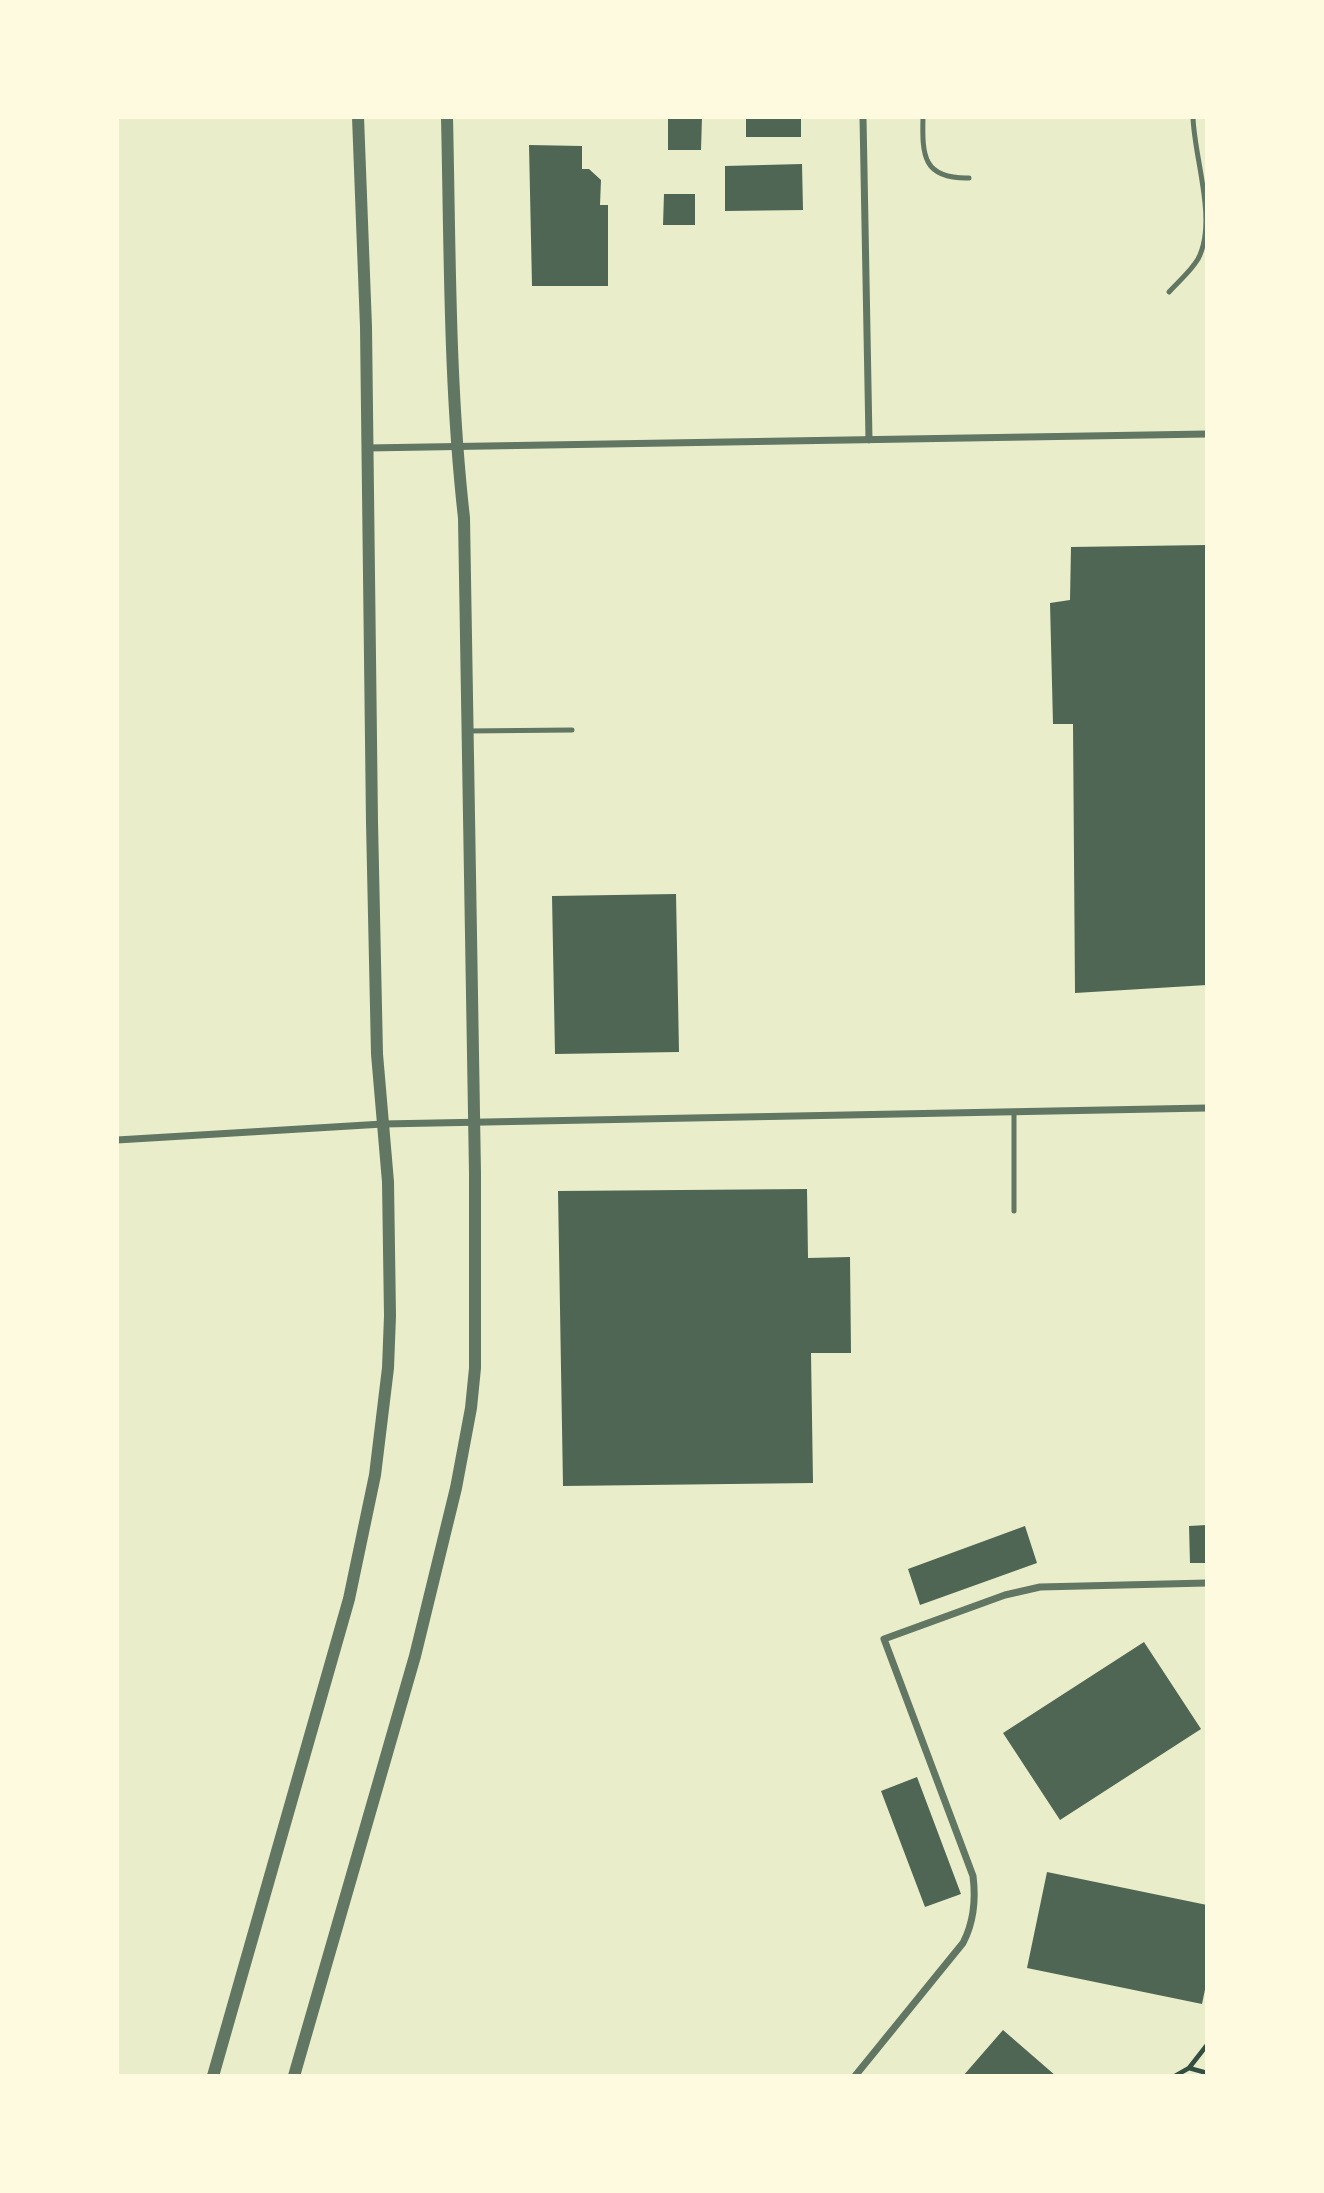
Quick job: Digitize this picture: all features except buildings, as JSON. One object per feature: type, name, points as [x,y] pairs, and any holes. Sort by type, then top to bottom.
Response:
[{"type":"street","points":[[214,2076],[340,1634],[364,1537],[375,1475],[388,1368],[388,1182],[377,1054],[366,327],[358,117]]},
{"type":"street","points":[[294,2076],[415,1657],[464,1447],[475,1368],[474,1124],[464,518],[456,447],[447,117]]},
{"type":"street","points":[[863,117],[869,440]]},
{"type":"street","points":[[367,448],[1207,434]]},
{"type":"street","points":[[117,1140],[383,1124],[1207,1108]]},
{"type":"street","points":[[855,2076],[962,1943],[969,1930],[974,1902],[973,1876],[884,1639],[1004,1595],[1040,1587],[1207,1583]]},
{"type":"lane","points":[[923,117],[923,153],[928,165],[949,178],[969,178]]},
{"type":"lane","points":[[1169,292],[1197,260],[1204,236],[1203,183],[1193,117]]},
{"type":"lane","points":[[467,730],[572,730]]},
{"type":"lane","points":[[1014,1112],[1014,1211]]},
{"type":"path","points":[[1175,2076],[1189,2068],[1207,2045]]},
{"type":"path","points":[[1189,2068],[1207,2073]]}]
